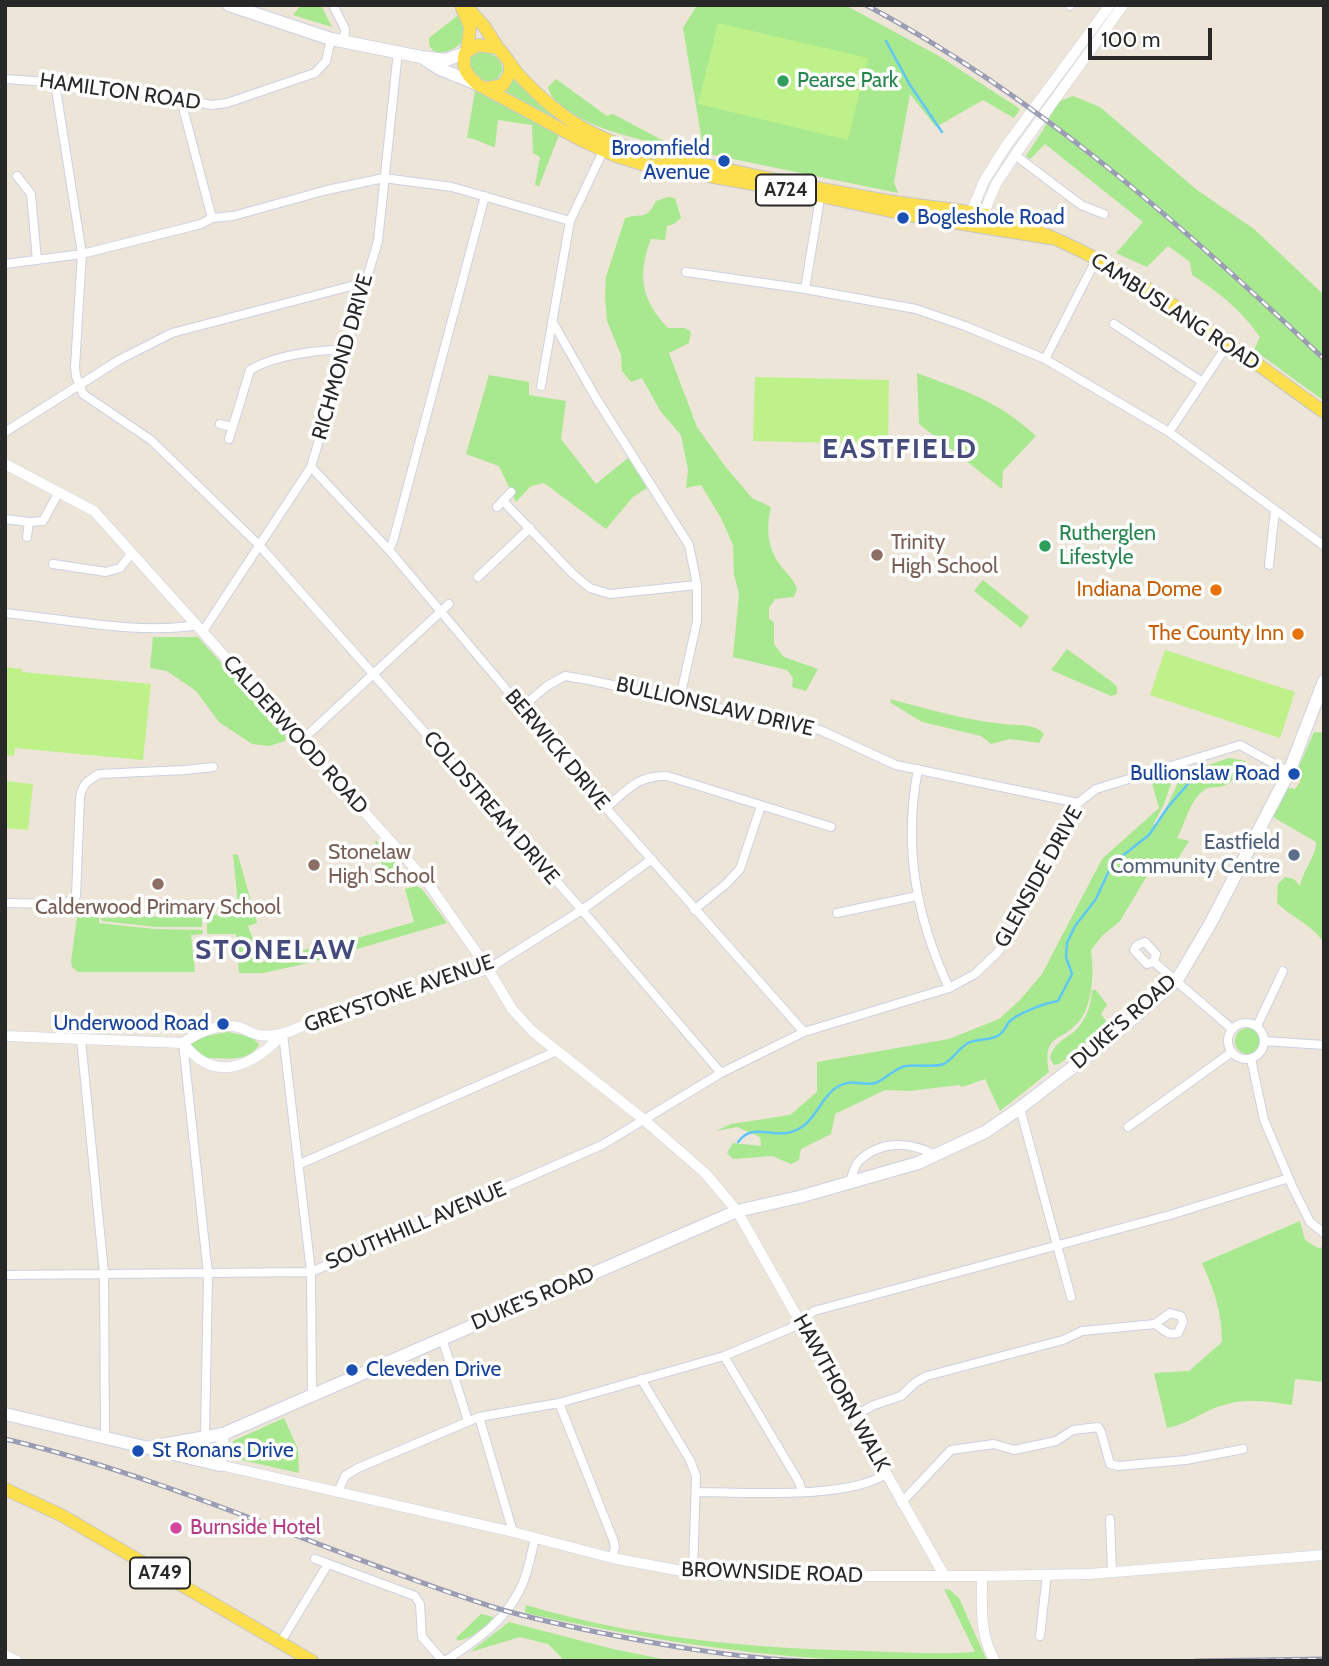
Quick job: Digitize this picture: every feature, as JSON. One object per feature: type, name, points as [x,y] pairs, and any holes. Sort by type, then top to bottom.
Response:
[{"type":"main road","points":[[229,5],[337,40],[421,57],[446,60],[478,45],[498,48]]},
{"type":"main road","points":[[421,57],[440,69],[482,86],[503,85],[510,74],[510,64],[484,26],[463,5]]},
{"type":"main road","points":[[463,5],[470,27],[464,68],[482,86]]},
{"type":"main road","name":"A724","points":[[510,64],[534,92],[565,119],[605,146]]},
{"type":"main road","name":"A724","points":[[482,86],[605,146],[666,156],[821,192],[880,200],[975,219]]},
{"type":"main road","name":"CAMBUSLANG ROAD","points":[[975,219],[1050,238],[1138,283],[1324,412]]},
{"type":"main road","name":"DUKE'S ROAD","points":[[5,1414],[150,1447],[223,1434],[737,1211],[918,1163],[985,1132],[1108,1040],[1177,980],[1209,926],[1289,772],[1324,681]]},
{"type":"main road","points":[[220,1465],[223,1434]]},
{"type":"main road","name":"BROWNSIDE ROAD","points":[[150,1447],[220,1465]]},
{"type":"main road","name":"A749","points":[[5,1489],[61,1515],[312,1661]]},
{"type":"street","points":[[333,5],[345,29],[337,40]]},
{"type":"street","points":[[975,219],[984,181],[1006,146],[1110,5]]},
{"type":"street","points":[[975,219],[1015,155],[1123,5]]},
{"type":"street","name":"HAMILTON ROAD","points":[[5,79],[122,88],[184,101],[227,103],[306,77],[323,66],[337,40]]},
{"type":"street","name":"RICHMOND DRIVE","points":[[200,628],[311,467],[378,241],[398,51]]},
{"type":"street","points":[[55,83],[82,254],[75,366],[79,386]]},
{"type":"street","points":[[184,101],[184,112],[212,218]]},
{"type":"street","points":[[541,386],[570,221],[605,146]]},
{"type":"street","points":[[1015,155],[1081,205],[1104,214]]},
{"type":"street","points":[[17,176],[31,194],[37,260]]},
{"type":"street","points":[[5,264],[82,254],[201,224],[212,218],[233,216],[327,190],[384,178],[452,187],[570,221]]},
{"type":"street","points":[[805,289],[821,192]]},
{"type":"street","points":[[389,550],[485,196]]},
{"type":"street","points":[[1045,359],[1096,260]]},
{"type":"street","points":[[686,272],[805,289],[916,310],[965,326],[1045,359],[1169,432],[1322,545]]},
{"type":"street","points":[[5,432],[119,360],[172,333],[355,285],[364,286]]},
{"type":"street","points":[[552,321],[596,398],[689,545],[697,585],[697,621],[680,698]]},
{"type":"street","points":[[1114,324],[1201,381]]},
{"type":"street","points":[[1169,432],[1228,344]]},
{"type":"street","points":[[229,439],[250,370],[258,365],[301,354],[331,349],[344,350]]},
{"type":"street","name":"COLDSTREAM DRIVE","points":[[79,386],[83,394],[151,440],[259,545],[582,910],[721,1073]]},
{"type":"street","points":[[220,424],[232,427]]},
{"type":"street","name":"CALDERWOOD ROAD","points":[[5,464],[94,511],[428,883],[488,969],[512,1009],[532,1031],[643,1119],[705,1173],[737,1211]]},
{"type":"street","name":"BERWICK DRIVE","points":[[311,467],[389,550],[606,808],[804,1032]]},
{"type":"street","points":[[5,519],[43,521],[59,492]]},
{"type":"street","points":[[511,492],[500,504],[530,528],[573,574],[590,588],[610,594],[697,585]]},
{"type":"street","points":[[1269,565],[1275,510]]},
{"type":"street","points":[[27,537],[29,522]]},
{"type":"street","points":[[478,577],[530,528]]},
{"type":"street","points":[[53,564],[106,572],[120,568],[131,554]]},
{"type":"street","points":[[301,741],[449,604]]},
{"type":"street","points":[[5,613],[144,628],[200,628]]},
{"type":"street","name":"BULLIONSLAW DRIVE","points":[[521,708],[547,686],[565,676],[680,698],[820,730],[895,765],[1078,803]]},
{"type":"street","name":"GLENSIDE DRIVE","points":[[643,1119],[721,1073],[804,1032],[949,988],[975,974],[998,952],[1018,922],[1078,803],[1096,789],[1240,745],[1289,772]]},
{"type":"street","points":[[5,903],[65,904],[76,896],[81,787],[87,781],[99,774],[213,766]]},
{"type":"street","points":[[918,769],[911,832],[917,896],[932,953],[949,988]]},
{"type":"street","points":[[606,808],[634,784],[651,776],[667,776],[831,827]]},
{"type":"street","points":[[694,910],[740,869],[761,806]]},
{"type":"street","name":"GREYSTONE AVENUE","points":[[5,1036],[183,1044],[196,1034],[222,1026],[239,1027],[258,1035],[283,1034],[311,1022],[488,969],[582,910],[652,859]]},
{"type":"street","points":[[837,913],[917,896]]},
{"type":"street","points":[[1154,962],[1232,1029]]},
{"type":"street","points":[[1256,1026],[1283,971]]},
{"type":"street","points":[[1241,1024],[1256,1026],[1265,1041],[1259,1054],[1251,1059],[1241,1058],[1232,1052],[1228,1041],[1232,1029],[1241,1024]]},
{"type":"street","points":[[283,1034],[311,1272],[312,1395]]},
{"type":"street","name":"GREYSTONE AVENUE","points":[[183,1044],[198,1061],[227,1066],[249,1062],[272,1046],[283,1034]]},
{"type":"street","points":[[81,1039],[104,1273],[105,1437]]},
{"type":"street","points":[[1265,1041],[1324,1045]]},
{"type":"street","points":[[183,1044],[208,1274],[205,1436]]},
{"type":"street","points":[[300,1164],[557,1051]]},
{"type":"street","points":[[1128,1127],[1232,1052]]},
{"type":"street","points":[[1251,1059],[1264,1120],[1310,1222],[1324,1233]]},
{"type":"street","points":[[1020,1108],[1071,1297]]},
{"type":"street","name":"SOUTHHILL AVENUE","points":[[5,1275],[311,1272],[602,1145],[643,1119]]},
{"type":"street","points":[[850,1182],[857,1164],[874,1152],[900,1144],[920,1147],[935,1155]]},
{"type":"street","points":[[338,1492],[345,1476],[358,1468],[478,1417],[559,1403],[724,1356],[770,1338],[814,1311],[1170,1215],[1289,1178]]},
{"type":"street","name":"HAWTHORN WALK","points":[[737,1211],[944,1576]]},
{"type":"street","points":[[855,1416],[874,1405],[901,1396],[927,1376],[1063,1340],[1082,1331],[1155,1324]]},
{"type":"street","points":[[442,1338],[468,1421]]},
{"type":"street","points":[[724,1356],[799,1482],[802,1492]]},
{"type":"street","points":[[641,1379],[690,1460],[696,1476],[693,1573]]},
{"type":"street","points":[[559,1403],[613,1539],[615,1547],[612,1558]]},
{"type":"street","points":[[478,1417],[513,1532]]},
{"type":"street","points":[[901,1503],[951,1450],[994,1444],[1014,1450],[1035,1447],[1056,1441],[1073,1430],[1098,1427],[1110,1464],[1118,1466],[1186,1460],[1243,1449]]},
{"type":"street","name":"BROWNSIDE ROAD","points":[[220,1465],[513,1532],[612,1558],[693,1573],[736,1576],[982,1576],[1112,1572],[1222,1561],[1324,1555]]},
{"type":"street","points":[[696,1492],[802,1492],[852,1487],[887,1473]]},
{"type":"street","points":[[1110,1519],[1112,1572]]},
{"type":"street","points":[[315,1559],[415,1596],[420,1604],[422,1636],[444,1661],[481,1637],[499,1620],[524,1580],[535,1538]]},
{"type":"street","points":[[280,1643],[328,1564]]},
{"type":"street","points":[[1040,1636],[1047,1574]]},
{"type":"street","points":[[982,1576],[982,1627],[992,1656]]},
{"type":"street","points":[[5,1655],[17,1661]]},
{"type":"green space","points":[[301,5],[321,5],[332,27],[293,15]]},
{"type":"green space","points":[[697,5],[845,5],[939,56],[1020,109],[1014,118],[983,100],[936,127],[910,94],[894,182],[898,193],[704,153],[683,28]]},
{"type":"green space","points":[[457,16],[464,19],[463,41],[448,51],[432,50],[429,38]]},
{"type":"green space","name":"Pearse Park","points":[[718,23],[868,58],[848,140],[698,104]]},
{"type":"green space","points":[[478,51],[491,54],[500,61],[503,70],[496,81],[480,78],[469,65],[470,57]]},
{"type":"green space","points":[[512,78],[533,98],[566,124],[501,89]]},
{"type":"green space","points":[[556,79],[607,116],[613,114],[677,148],[625,135],[584,120],[554,99],[548,87]]},
{"type":"green space","points":[[475,91],[559,135],[539,186],[535,185],[540,157],[533,153],[532,125],[498,120],[495,147],[467,138]]},
{"type":"green space","points":[[1073,96],[1100,107],[1197,190],[1254,229],[1324,295],[1324,401],[1254,350],[1260,337],[1253,327],[1212,288],[1192,275],[1190,262],[1168,246],[1147,267],[1116,253],[1143,222],[1045,144],[1030,159],[1026,156],[1058,102]]},
{"type":"green space","points":[[675,198],[681,218],[667,226],[665,240],[651,239],[643,276],[647,297],[668,328],[685,328],[691,332],[689,343],[669,353],[697,427],[752,498],[771,507],[769,541],[779,564],[797,589],[794,597],[775,599],[769,608],[769,619],[774,622],[774,644],[784,657],[818,669],[806,691],[792,687],[793,678],[787,670],[733,657],[739,594],[734,574],[733,545],[721,518],[701,485],[686,488],[688,470],[681,435],[661,412],[642,378],[631,382],[622,371],[621,355],[607,321],[606,277],[625,218],[646,214],[656,201]]},
{"type":"green space","points":[[917,373],[994,405],[1036,436],[1003,471],[1002,489],[919,424]]},
{"type":"green space","points":[[489,375],[529,382],[529,395],[566,401],[561,439],[596,484],[628,458],[647,488],[633,497],[606,529],[544,483],[531,486],[516,502],[499,466],[466,454]]},
{"type":"green space","points":[[755,377],[889,380],[888,444],[753,441]]},
{"type":"green space","points":[[983,580],[1029,617],[1021,628],[974,591]]},
{"type":"green space","points":[[153,637],[198,637],[287,737],[285,741],[269,746],[252,744],[219,722],[196,691],[167,671],[150,668]]},
{"type":"green space","points":[[1067,649],[1112,682],[1117,687],[1117,694],[1111,696],[1051,670]]},
{"type":"green space","points":[[1165,650],[1295,692],[1280,738],[1150,695]]},
{"type":"green space","points":[[5,667],[22,669],[22,672],[151,684],[143,760],[15,748],[14,756],[5,755]]},
{"type":"green space","points":[[890,699],[975,720],[1031,727],[1044,734],[1039,743],[1010,739],[991,744],[981,736],[922,722],[891,703]]},
{"type":"green space","points":[[1314,732],[1324,733],[1324,943],[1314,931],[1277,903],[1278,884],[1285,877],[1294,879],[1300,886],[1316,847],[1316,842],[1273,817],[1288,788],[1295,789],[1300,782],[1301,776],[1297,771]]},
{"type":"green space","points":[[1229,758],[1246,761],[1230,782],[1200,793],[1177,838],[1189,841],[1176,862],[1171,860],[1166,865],[1153,866],[1120,921],[1102,936],[1091,950],[1092,977],[1088,1005],[1080,1020],[1051,1044],[1048,1050],[1049,1072],[1000,1111],[985,1079],[962,1087],[959,1085],[910,1091],[885,1090],[835,1114],[831,1134],[801,1149],[799,1160],[791,1164],[772,1156],[733,1159],[727,1153],[733,1143],[761,1146],[760,1137],[737,1127],[716,1131],[731,1124],[790,1115],[817,1092],[817,1062],[949,1039],[999,1019],[1042,974],[1102,859],[1159,808],[1152,783],[1164,780],[1171,784],[1153,825],[1159,823],[1182,774]]},
{"type":"green space","points":[[5,781],[33,784],[28,830],[5,828]]},
{"type":"green space","points":[[375,841],[411,878],[410,880],[388,886]]},
{"type":"green space","points":[[233,854],[238,855],[257,923],[248,926],[259,963],[321,945],[321,953],[334,949],[333,945],[414,922],[405,889],[416,886],[422,889],[447,923],[308,963],[263,973],[239,973],[236,934],[207,934],[207,915],[239,914]]},
{"type":"green space","points":[[202,915],[202,927],[156,927],[102,921],[101,918]]},
{"type":"green space","points":[[77,917],[99,917],[99,923],[154,929],[203,930],[203,934],[191,935],[195,972],[78,972],[71,962]]},
{"type":"green space","points":[[1092,990],[1096,990],[1107,1005],[1101,1014],[1110,1026],[1054,1065],[1050,1058],[1052,1053],[1083,1021]]},
{"type":"green space","points":[[1248,1028],[1257,1032],[1261,1041],[1257,1050],[1248,1054],[1239,1050],[1235,1041],[1239,1032]]},
{"type":"green space","points":[[228,1032],[251,1037],[259,1044],[255,1050],[243,1057],[228,1059],[206,1058],[191,1045],[197,1038]]},
{"type":"green space","points":[[1300,1221],[1305,1240],[1318,1248],[1324,1247],[1324,1382],[1295,1379],[1292,1405],[1258,1401],[1232,1403],[1167,1428],[1154,1373],[1189,1371],[1222,1342],[1216,1301],[1202,1263]]},
{"type":"green space","points":[[284,1418],[298,1449],[299,1473],[233,1458],[233,1441]]},
{"type":"green space","points":[[944,1589],[950,1590],[959,1598],[987,1661],[863,1660],[756,1653],[657,1639],[525,1613],[526,1605],[609,1626],[735,1644],[905,1653],[975,1652]]},
{"type":"green space","points":[[481,1614],[497,1618],[470,1637],[458,1641],[456,1638]]},
{"type":"green space","points":[[509,1622],[672,1661],[565,1661],[548,1644],[520,1637],[470,1652]]},
{"type":"waterway","points":[[886,41],[910,85],[942,132]]},
{"type":"waterway","points":[[738,1142],[751,1132],[793,1132],[807,1123],[827,1096],[843,1084],[873,1084],[906,1066],[944,1064],[968,1043],[996,1037],[1019,1015],[1058,1001],[1072,974],[1066,957],[1067,943],[1075,926],[1096,899],[1112,864],[1149,835],[1168,807],[1194,777],[1213,769]]},
{"type":"railway","points":[[866,5],[929,41],[1049,122],[1162,213],[1324,359]]},
{"type":"railway","points":[[5,1439],[128,1474],[429,1585],[513,1613],[664,1645],[802,1661]]},
{"type":"railway","points":[[1196,1661],[1324,1659]]},
{"type":"place","name":"Pearse Park","points":[[783,81]]},
{"type":"place","name":"Broomfield Avenue","points":[[724,161]]},
{"type":"place","name":"Bogleshole Road","points":[[903,218]]},
{"type":"place","name":"Rutherglen Lifestyle","points":[[1045,546]]},
{"type":"place","name":"Trinity High School","points":[[877,555]]},
{"type":"place","name":"Indiana Dome","points":[[1216,590]]},
{"type":"place","name":"The County Inn","points":[[1298,634]]},
{"type":"place","name":"Bullionslaw Road","points":[[1294,774]]},
{"type":"place","name":"Eastfield Community Centre","points":[[1294,855]]},
{"type":"place","name":"Stonelaw High School","points":[[314,865]]},
{"type":"place","name":"Calderwood Primary School","points":[[158,884]]},
{"type":"place","name":"Underwood Road","points":[[223,1024]]},
{"type":"place","name":"Cleveden Drive","points":[[352,1370]]},
{"type":"place","name":"St Ronans Drive","points":[[138,1451]]},
{"type":"place","name":"Burnside Hotel","points":[[176,1528]]},
{"type":"district","name":"EASTFIELD","points":[[900,450]]},
{"type":"district","name":"STONELAW","points":[[276,951]]}]
